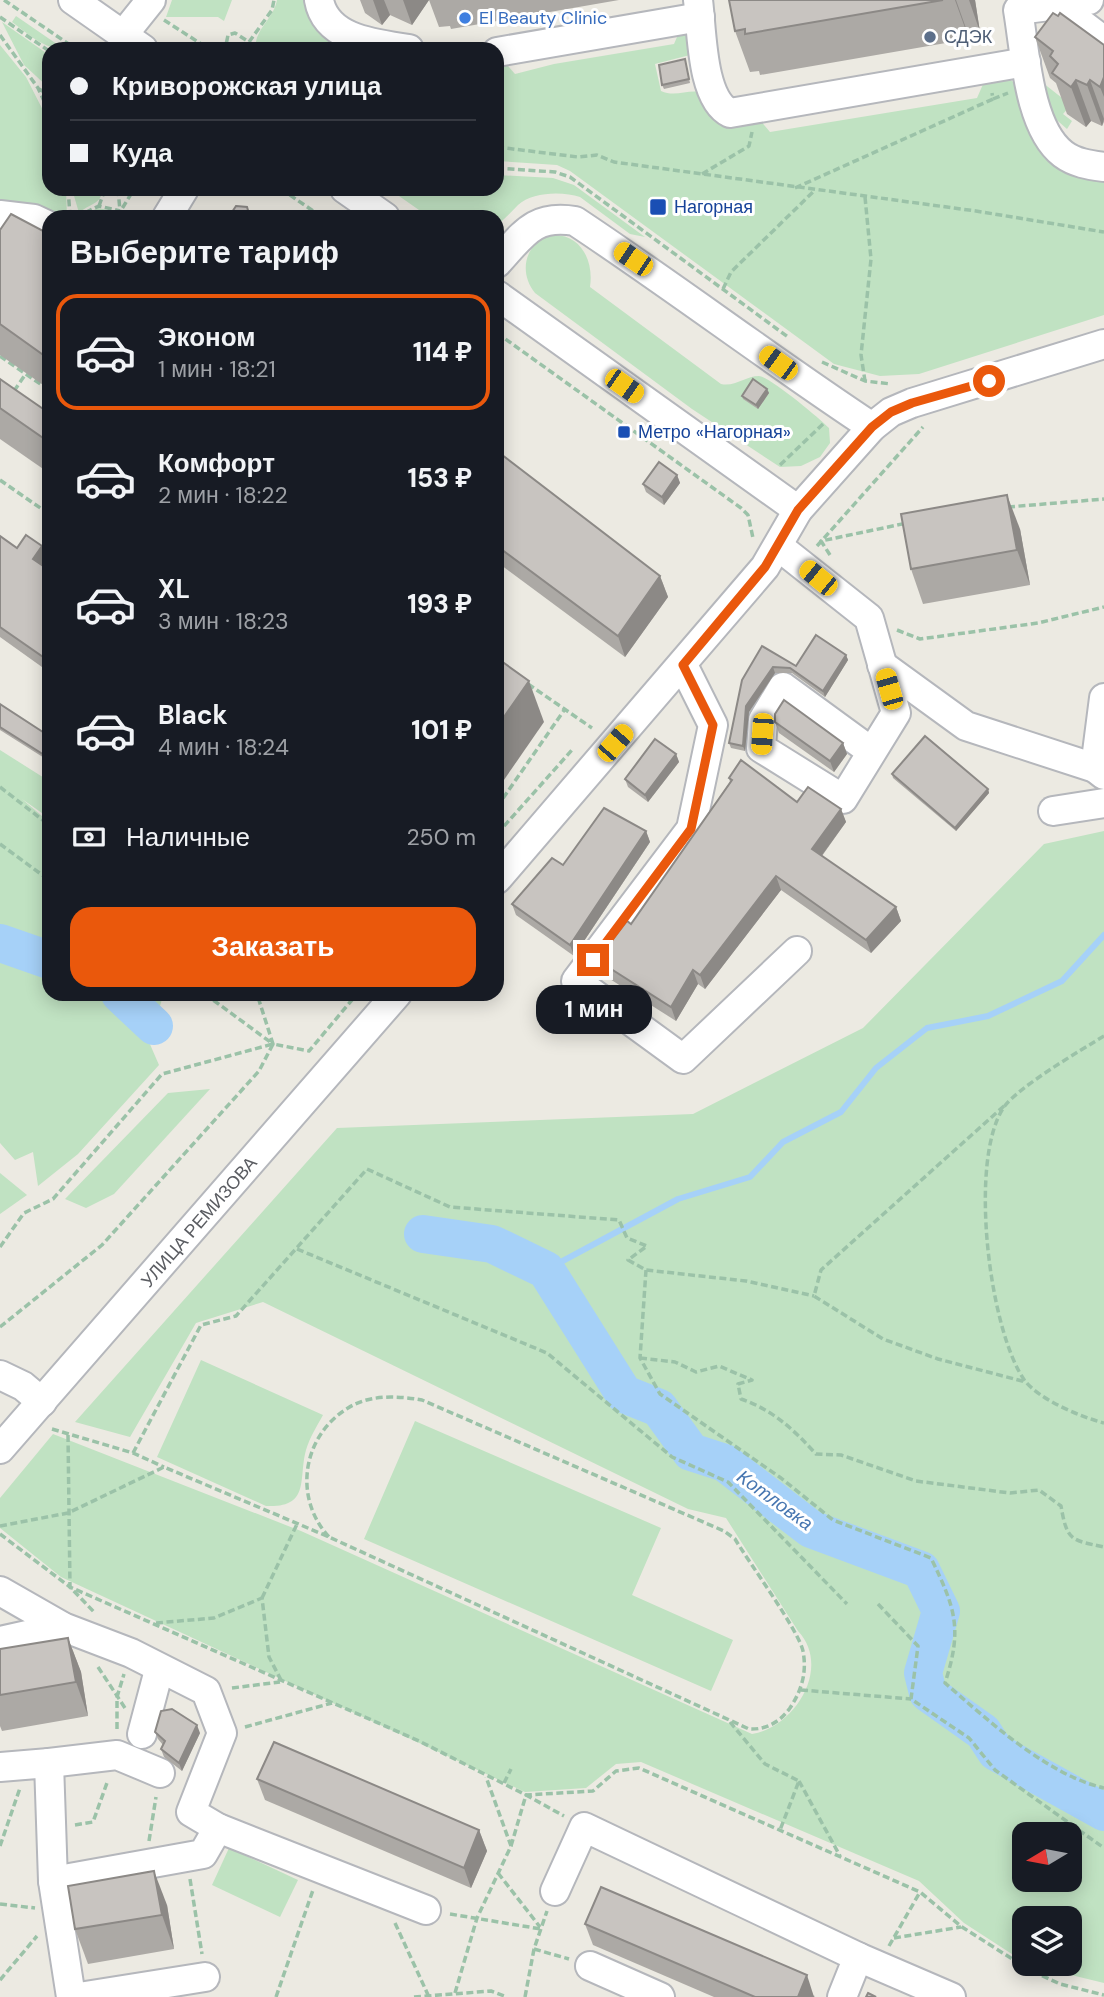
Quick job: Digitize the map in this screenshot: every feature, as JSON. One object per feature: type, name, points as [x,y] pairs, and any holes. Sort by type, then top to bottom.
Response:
[{"type":"street","points":[[73,0],[133,42],[153,7]]},
{"type":"street","points":[[319,0],[333,25],[350,37],[367,42]]},
{"type":"street","points":[[1089,0],[1058,5],[1017,5],[1038,116],[1049,139],[1063,154],[1082,164],[1104,167]]},
{"type":"street","points":[[1058,5],[1104,41]]},
{"type":"street","points":[[504,51],[699,9],[710,92],[721,109],[730,113],[1027,62]]},
{"type":"street","points":[[355,196],[375,210]]},
{"type":"street","points":[[0,215],[34,219],[42,223]]},
{"type":"street","points":[[504,255],[533,224],[555,218],[575,221],[678,289],[818,392],[872,427]]},
{"type":"street","points":[[504,300],[798,510]]},
{"type":"street","points":[[504,871],[765,567],[798,510],[872,427],[891,412],[912,403],[1104,344]]},
{"type":"street","points":[[778,546],[869,618],[896,713],[872,752]]},
{"type":"street","points":[[683,665],[713,725],[691,829],[576,981],[683,1059],[797,951]]},
{"type":"street","points":[[882,665],[966,726],[1100,772],[1104,698]]},
{"type":"street","points":[[1054,811],[1104,803]]},
{"type":"street","name":"УЛИЦА РЕМИЗОВА","points":[[0,1449],[391,1001]]},
{"type":"street","points":[[0,1375],[23,1386],[42,1402]]},
{"type":"street","points":[[0,1591],[79,1625],[159,1670],[206,1691],[222,1733],[191,1812],[218,1828],[426,1910]]},
{"type":"street","points":[[0,1641],[79,1625]]},
{"type":"street","points":[[142,1734],[159,1670]]},
{"type":"street","points":[[0,1767],[117,1755],[160,1773]]},
{"type":"street","points":[[39,1764],[71,1997]]},
{"type":"street","points":[[555,1891],[584,1827],[867,1961],[951,1997]]},
{"type":"street","points":[[53,1881],[203,1854],[218,1828]]},
{"type":"street","points":[[842,1997],[867,1961]]},
{"type":"street","points":[[590,1966],[660,1997]]},
{"type":"street","points":[[79,1997],[205,1977]]},
{"type":"path","points":[[4,0],[66,42]]},
{"type":"path","points":[[227,42],[228,35],[234,33],[249,42],[272,10],[274,0]]},
{"type":"path","points":[[153,7],[200,42]]},
{"type":"path","points":[[0,17],[42,46]]},
{"type":"path","points":[[0,35],[42,97]]},
{"type":"path","points":[[793,188],[993,99],[987,70]]},
{"type":"path","points":[[38,88],[42,91]]},
{"type":"path","points":[[700,175],[748,146],[752,140]]},
{"type":"path","points":[[504,148],[578,157],[597,155],[614,162],[1104,232]]},
{"type":"path","points":[[504,168],[555,172],[570,177],[799,345]]},
{"type":"path","points":[[723,289],[731,272],[814,191]]},
{"type":"path","points":[[100,206],[103,196]]},
{"type":"path","points":[[291,196],[312,210]]},
{"type":"path","points":[[864,197],[871,258],[861,355],[865,381]]},
{"type":"path","points":[[90,210],[100,206],[116,210]]},
{"type":"path","points":[[504,338],[741,508]]},
{"type":"path","points":[[0,356],[42,385]]},
{"type":"path","points":[[820,361],[865,381],[895,384]]},
{"type":"path","points":[[22,400],[13,393],[26,374]]},
{"type":"path","points":[[780,465],[831,416]]},
{"type":"path","points":[[801,564],[921,427],[934,423]]},
{"type":"path","points":[[0,480],[42,509]]},
{"type":"path","points":[[1000,507],[1104,499]]},
{"type":"path","points":[[821,541],[910,522]]},
{"type":"path","points":[[821,541],[835,563]]},
{"type":"path","points":[[869,618],[920,639],[1038,623],[1104,607]]},
{"type":"path","points":[[523,680],[592,728]]},
{"type":"path","points":[[504,797],[565,709]]},
{"type":"path","points":[[0,787],[42,820]]},
{"type":"path","points":[[0,844],[42,875]]},
{"type":"path","points":[[215,1001],[273,1044],[309,1051],[351,1001]]},
{"type":"path","points":[[0,1327],[102,1245],[259,1071],[273,1044],[259,1001]]},
{"type":"path","points":[[814,1296],[821,1270],[1004,1106],[1060,1062],[1104,1036]]},
{"type":"path","points":[[0,1247],[24,1213],[53,1199],[162,1074],[273,1044]]},
{"type":"path","points":[[1004,1106],[992,1134],[984,1170],[993,1292],[1005,1339],[1026,1382]]},
{"type":"path","points":[[133,1453],[201,1325],[236,1316],[298,1250],[367,1169],[450,1207],[619,1220],[627,1238],[647,1246],[628,1260],[646,1270],[746,1281],[814,1296],[883,1339],[937,1359],[1026,1382],[1074,1416],[1104,1423]]},
{"type":"path","points":[[298,1250],[547,1353],[672,1457],[728,1482],[847,1604]]},
{"type":"path","points":[[646,1270],[640,1358],[660,1394],[781,1478],[832,1520],[931,1559],[953,1603],[955,1653],[945,1682],[993,1725],[1078,1782],[1104,1788]]},
{"type":"path","points":[[640,1358],[675,1362],[696,1372],[719,1366],[752,1380],[738,1384],[741,1399],[762,1406],[788,1424],[816,1454],[841,1455],[916,1481],[1010,1493],[1039,1490],[1062,1506],[1066,1532],[1075,1541],[1104,1547]]},
{"type":"path","points":[[52,1429],[133,1453],[298,1522],[328,1537],[749,1729],[762,1730],[789,1710],[801,1690],[805,1669],[803,1647],[735,1539],[724,1531],[422,1400],[376,1397],[349,1407],[327,1425],[312,1449],[306,1473],[307,1499],[315,1522],[328,1537]]},
{"type":"path","points":[[68,1435],[70,1587],[79,1625],[142,1734]]},
{"type":"path","points":[[0,1526],[68,1513],[164,1467]]},
{"type":"path","points":[[282,1681],[269,1657],[262,1598],[298,1522]]},
{"type":"path","points":[[0,1534],[70,1587],[485,1774],[584,1827]]},
{"type":"path","points":[[152,1623],[214,1618],[262,1598]]},
{"type":"path","points":[[878,1605],[918,1646],[911,1699]]},
{"type":"path","points":[[206,1691],[282,1681]]},
{"type":"path","points":[[801,1690],[911,1699],[969,1738],[995,1770],[1104,1848]]},
{"type":"path","points":[[222,1733],[332,1703]]},
{"type":"path","points":[[729,1720],[765,1764],[799,1781],[841,1857]]},
{"type":"path","points":[[0,1846],[39,1764]]},
{"type":"path","points":[[526,1795],[593,1791],[616,1771],[639,1768],[920,1892],[962,1927],[1028,1969],[1060,1984],[1104,1994]]},
{"type":"path","points":[[503,1784],[511,1769]]},
{"type":"path","points":[[145,1864],[160,1773]]},
{"type":"path","points":[[485,1774],[511,1846]]},
{"type":"path","points":[[780,1830],[799,1781]]},
{"type":"path","points":[[455,1993],[477,1918],[511,1846],[526,1795]]},
{"type":"path","points":[[187,1859],[205,1977]]},
{"type":"path","points":[[276,1997],[320,1868]]},
{"type":"path","points":[[498,1872],[541,1929]]},
{"type":"path","points":[[525,1997],[534,1950],[555,1891]]},
{"type":"path","points":[[382,1892],[428,1996]]},
{"type":"path","points":[[867,1961],[894,1938],[920,1892]]},
{"type":"path","points":[[0,1904],[58,1911]]},
{"type":"path","points":[[426,1910],[541,1929]]},
{"type":"path","points":[[0,1980],[58,1911]]},
{"type":"path","points":[[894,1938],[962,1927]]},
{"type":"path","points":[[534,1950],[590,1966]]},
{"type":"path","points":[[414,1997],[491,1991],[507,1997]]},
{"type":"green space","points":[[172,0],[232,0],[224,21],[218,17],[166,17]]},
{"type":"green space","points":[[277,0],[308,0],[351,42],[256,42]]},
{"type":"green space","points":[[16,16],[54,42],[42,43],[12,22]]},
{"type":"green space","points":[[2,22],[42,50],[42,82],[24,65]]},
{"type":"green space","points":[[683,33],[687,34],[690,55],[655,64],[661,91],[672,94],[704,93],[760,120],[770,132],[977,98],[984,82],[1006,77],[1021,94],[1031,131],[1104,174],[1104,315],[919,374],[880,376],[834,364],[570,171],[557,165],[504,161],[504,65],[515,74],[554,64],[674,44],[677,37]]},
{"type":"green space","points":[[0,45],[26,77],[42,108],[42,196],[66,196],[67,210],[0,202]]},
{"type":"green space","points":[[1043,83],[1071,105],[1063,114],[1072,121],[1067,129],[1051,115]]},
{"type":"green space","points":[[504,175],[553,178],[574,185],[645,237],[630,234],[580,197],[573,195],[556,193],[531,197],[504,219],[504,210],[419,210],[399,196],[504,196]]},
{"type":"green space","points":[[74,196],[101,196],[84,210],[78,210]]},
{"type":"green space","points":[[551,235],[570,239],[578,244],[590,268],[590,287],[721,384],[759,376],[805,407],[829,428],[830,443],[820,457],[801,466],[780,467],[692,409],[535,293],[527,276],[527,259],[535,244]]},
{"type":"green space","points":[[0,750],[42,777],[42,813],[22,799],[42,816],[42,1001],[161,1001],[149,1042],[159,1065],[78,1154],[38,1186],[33,1152],[15,1160],[0,1143]]},
{"type":"green space","points":[[1104,831],[1104,1983],[1075,1976],[1082,1976],[1082,1906],[1012,1906],[1012,1954],[964,1923],[919,1881],[641,1762],[616,1764],[586,1788],[525,1792],[61,1577],[0,1528],[0,1498],[53,1434],[301,1531],[752,1734],[768,1729],[794,1708],[804,1693],[810,1678],[808,1645],[726,1518],[688,1509],[263,1302],[196,1323],[130,1437],[75,1422],[337,1128],[693,1114],[863,1028],[1044,844]]},
{"type":"green space","points":[[210,1089],[114,1194],[86,1208],[65,1199],[168,1093]]},
{"type":"green space","points":[[0,1173],[27,1195],[0,1214]]},
{"type":"green space","points":[[201,1360],[323,1415],[306,1450],[300,1490],[290,1502],[266,1506],[157,1457]]},
{"type":"green space","points":[[415,1421],[661,1528],[632,1595],[733,1640],[711,1691],[364,1539]]},
{"type":"green space","points":[[229,1848],[298,1880],[280,1917],[212,1885]]},
{"type":"building","points":[[729,0],[943,0],[745,34],[745,29],[735,31]]},
{"type":"building","points":[[1053,13],[1058,16],[1060,13],[1104,45],[1104,77],[1100,87],[1090,80],[1087,85],[1076,80],[1071,87],[1052,73],[1058,64],[1050,56],[1053,51],[1035,37]]},
{"type":"building","points":[[685,59],[689,79],[662,85],[659,65]]},
{"type":"building","points":[[236,206],[247,207],[248,210],[233,210]]},
{"type":"building","points":[[11,214],[42,230],[42,354],[0,324],[0,230]]},
{"type":"building","points":[[0,379],[42,408],[42,437],[0,408]]},
{"type":"building","points":[[753,379],[767,389],[756,405],[742,396]]},
{"type":"building","points":[[504,456],[660,576],[618,636],[504,551]]},
{"type":"building","points":[[659,462],[677,475],[662,497],[643,484]]},
{"type":"building","points":[[1007,495],[1017,550],[911,569],[901,514]]},
{"type":"building","points":[[26,535],[42,546],[33,559],[42,565],[42,656],[0,627],[0,536],[17,548]]},
{"type":"building","points":[[816,635],[846,655],[823,691],[790,668],[773,667],[746,706],[743,746],[729,743],[742,680],[762,646],[796,666]]},
{"type":"building","points":[[504,663],[529,681],[504,717]]},
{"type":"building","points":[[784,700],[843,743],[830,761],[775,722],[775,714]]},
{"type":"building","points":[[0,704],[42,731],[42,754],[0,727]]},
{"type":"building","points":[[925,736],[988,789],[955,828],[892,774]]},
{"type":"building","points":[[655,739],[676,754],[645,795],[625,779]]},
{"type":"building","points":[[741,760],[797,802],[808,787],[841,809],[812,849],[896,907],[866,940],[776,876],[700,975],[693,970],[671,1007],[597,960],[627,921],[631,924],[732,780],[729,778]]},
{"type":"building","points":[[604,808],[646,831],[570,945],[512,904],[552,858],[563,865]]},
{"type":"building","points":[[68,1638],[76,1682],[0,1695],[0,1649]]},
{"type":"building","points":[[172,1709],[197,1725],[179,1763],[161,1749],[165,1741],[155,1732],[161,1711]]},
{"type":"building","points":[[274,1742],[479,1830],[464,1868],[257,1779]]},
{"type":"building","points":[[154,1871],[162,1915],[75,1929],[68,1886]]},
{"type":"building","points":[[601,1887],[807,1975],[798,1997],[755,1997],[585,1924]]},
{"type":"waterway","points":[[546,1270],[678,1199],[750,1177],[783,1142],[841,1112],[876,1068],[927,1028],[988,1016],[1062,981],[1104,935]]},
{"type":"waterway","name":"Котловка","points":[[0,943],[42,958]]},
{"type":"waterway","name":"Котловка","points":[[127,1001],[154,1026]]},
{"type":"waterway","name":"Котловка","points":[[423,1234],[492,1244],[546,1270],[624,1394],[659,1408],[691,1452],[725,1463],[811,1529],[921,1570],[941,1611],[923,1673],[928,1693],[983,1732],[996,1752],[1104,1812]]},
{"type":"place","name":"El Beauty Clinic","points":[[465,18]]},
{"type":"place","name":"СДЭК","points":[[930,37]]},
{"type":"place","name":"Нагорная","points":[[658,207]]},
{"type":"place","name":"Метро «Нагорная»","points":[[624,432]]},
{"type":"route","points":[[593,960],[691,829],[713,725],[683,665],[765,567],[798,510],[872,427],[891,412],[912,403],[989,381]]}]
